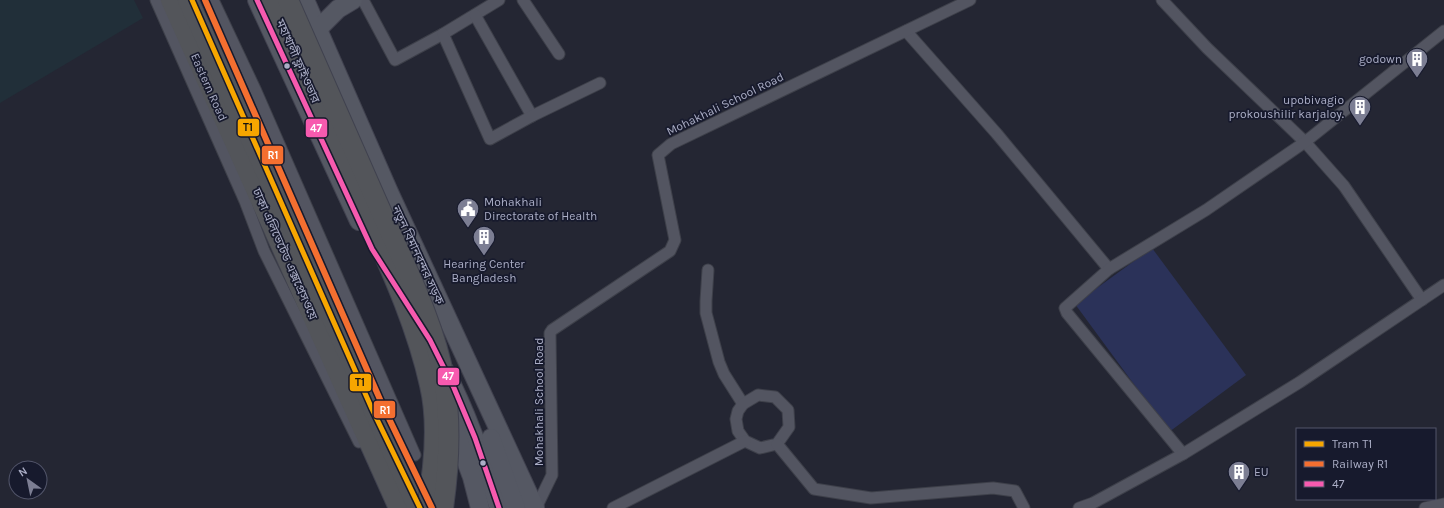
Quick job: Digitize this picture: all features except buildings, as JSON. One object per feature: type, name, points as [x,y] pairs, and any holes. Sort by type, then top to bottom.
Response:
[{"type":"highway","name":"ঢাকা এলিভেটেড এক্সপ্রেসওয়ে","points":[[170,0],[398,508]]},
{"type":"highway","name":"ঢাকা এলিভেটেড এক্সপ্রেসওয়ে","points":[[188,0],[418,508]]},
{"type":"highway","name":"মহাখালী ফ্লাইওভার","points":[[272,0],[394,277],[415,331],[430,386],[433,410],[433,465],[427,508]]},
{"type":"highway","name":"মহাখালী ফ্লাইওভার","points":[[288,0],[408,272],[436,342],[444,379],[448,419],[447,464],[443,508]]},
{"type":"main road","points":[[257,0],[372,249],[442,395],[472,477],[480,508]]},
{"type":"main road","points":[[286,64],[318,28],[338,9],[353,0]]},
{"type":"main road","points":[[272,31],[309,1]]},
{"type":"main road","name":"নতুন বিমানবন্দর সড়ক","points":[[309,1],[318,28],[389,192],[535,508]]},
{"type":"main road","points":[[372,249],[430,340],[454,388],[475,438],[499,508]]},
{"type":"main road","points":[[449,321],[451,336],[457,356],[476,399],[516,508]]},
{"type":"street","name":"Eastern Road","points":[[156,0],[245,201],[264,251],[361,446],[398,508]]},
{"type":"street","points":[[213,0],[255,89],[415,455]]},
{"type":"street","points":[[363,0],[395,60],[443,34],[499,0]]},
{"type":"street","points":[[523,0],[560,54]]},
{"type":"street","name":"Mohakhali School Road","points":[[535,508],[552,475],[550,333],[552,330],[670,251],[675,240],[658,155],[671,144],[970,0]]},
{"type":"street","points":[[1162,0],[1207,48],[1305,142],[1344,186],[1422,300]]},
{"type":"street","points":[[475,15],[532,116]]},
{"type":"street","points":[[1183,454],[1067,313],[1065,308],[1109,269],[1206,210],[1305,142],[1444,31]]},
{"type":"street","points":[[906,32],[997,134],[1109,269]]},
{"type":"street","points":[[443,34],[490,139],[532,116],[600,83]]},
{"type":"street","points":[[708,270],[706,313],[719,362],[724,374],[743,404]]},
{"type":"street","points":[[1079,508],[1095,506],[1183,454],[1300,382],[1444,285]]},
{"type":"street","points":[[758,395],[775,397],[788,410],[789,427],[777,444],[760,448],[745,442],[738,431],[736,419],[738,411],[743,404],[758,395]]},
{"type":"street","points":[[613,508],[745,442]]},
{"type":"street","points":[[777,444],[814,489],[870,498],[993,488],[1015,491],[1024,508]]},
{"type":"street","points":[[1426,508],[1444,504]]},
{"type":"shaded area","points":[[0,0],[134,0],[143,18],[0,103]]},
{"type":"water","points":[[1152,248],[1246,375],[1169,432],[1075,304]]},
{"type":"tram line","name":"T1","points":[[192,0],[372,409],[420,508]]},
{"type":"rail line","name":"R1","points":[[205,0],[382,404],[432,508]]},
{"type":"transit line","name":"47","points":[[257,0],[372,249],[430,340],[454,388],[475,438],[499,508]]},
{"type":"place","name":"godown","points":[[1417,78]]},
{"type":"place","name":"upobivagio prokoushilir karjaloy.","points":[[1360,126]]},
{"type":"place","name":"Mohakhali Directorate of Health","points":[[468,228]]},
{"type":"place","name":"Hearing Center Bangladesh","points":[[484,256]]},
{"type":"place","name":"EU","points":[[1239,492]]}]
